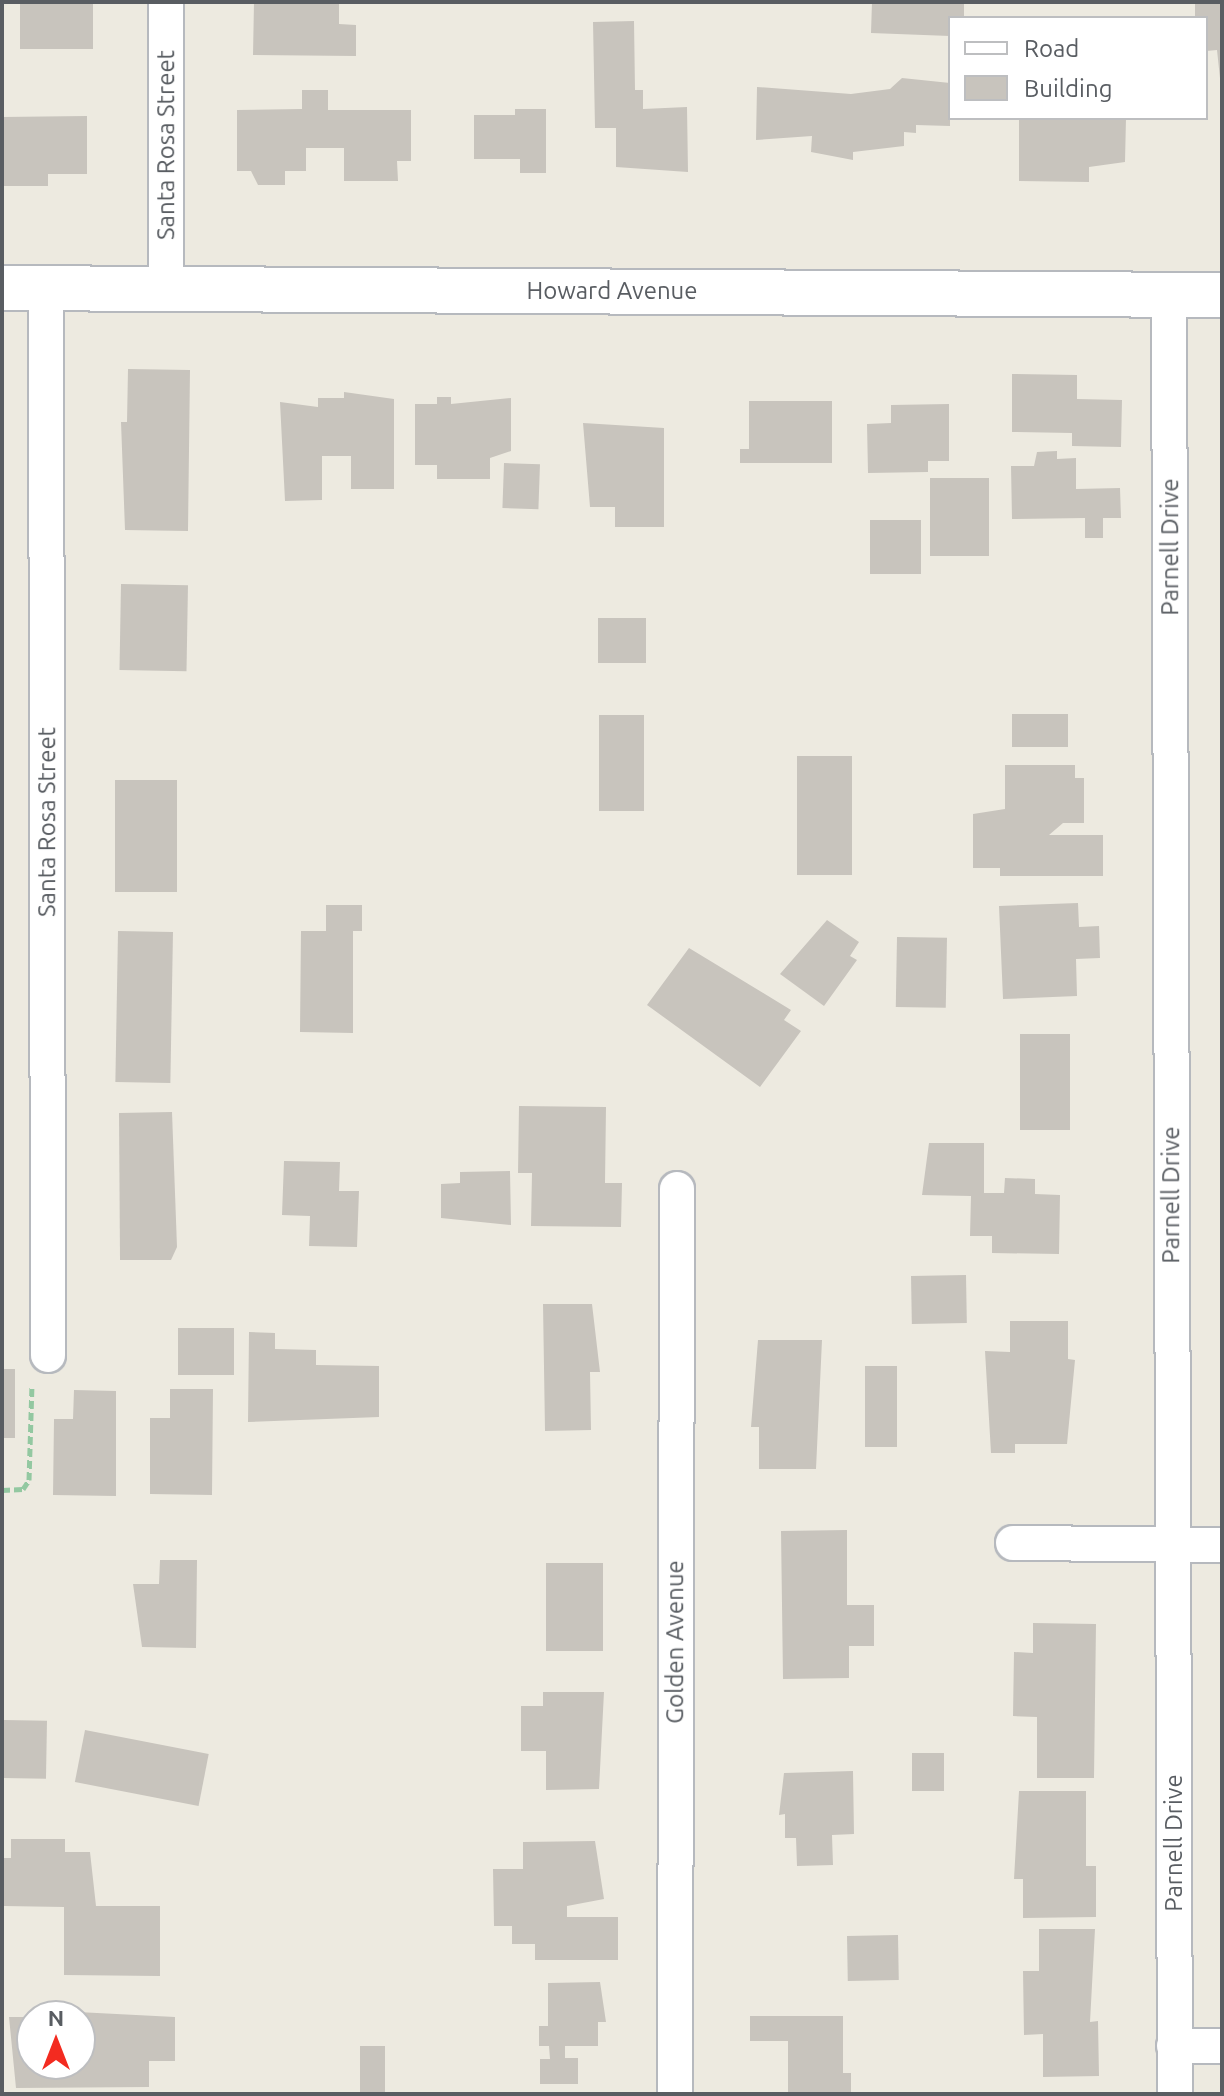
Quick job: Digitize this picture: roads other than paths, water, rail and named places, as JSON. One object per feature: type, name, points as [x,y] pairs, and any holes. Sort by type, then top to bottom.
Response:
[{"type":"street","name":"Santa Rosa Street","points":[[166,2],[166,288]]},
{"type":"street","name":"Howard Avenue","points":[[2,288],[1222,295]]},
{"type":"street","name":"Santa Rosa Street","points":[[46,289],[48,1355]]},
{"type":"street","name":"Parnell Drive","points":[[1169,295],[1175,2094]]},
{"type":"street","name":"Golden Avenue","points":[[675,2094],[677,1189]]},
{"type":"street","points":[[1013,1543],[1222,1545]]},
{"type":"street","points":[[1174,2046],[1222,2046]]}]
